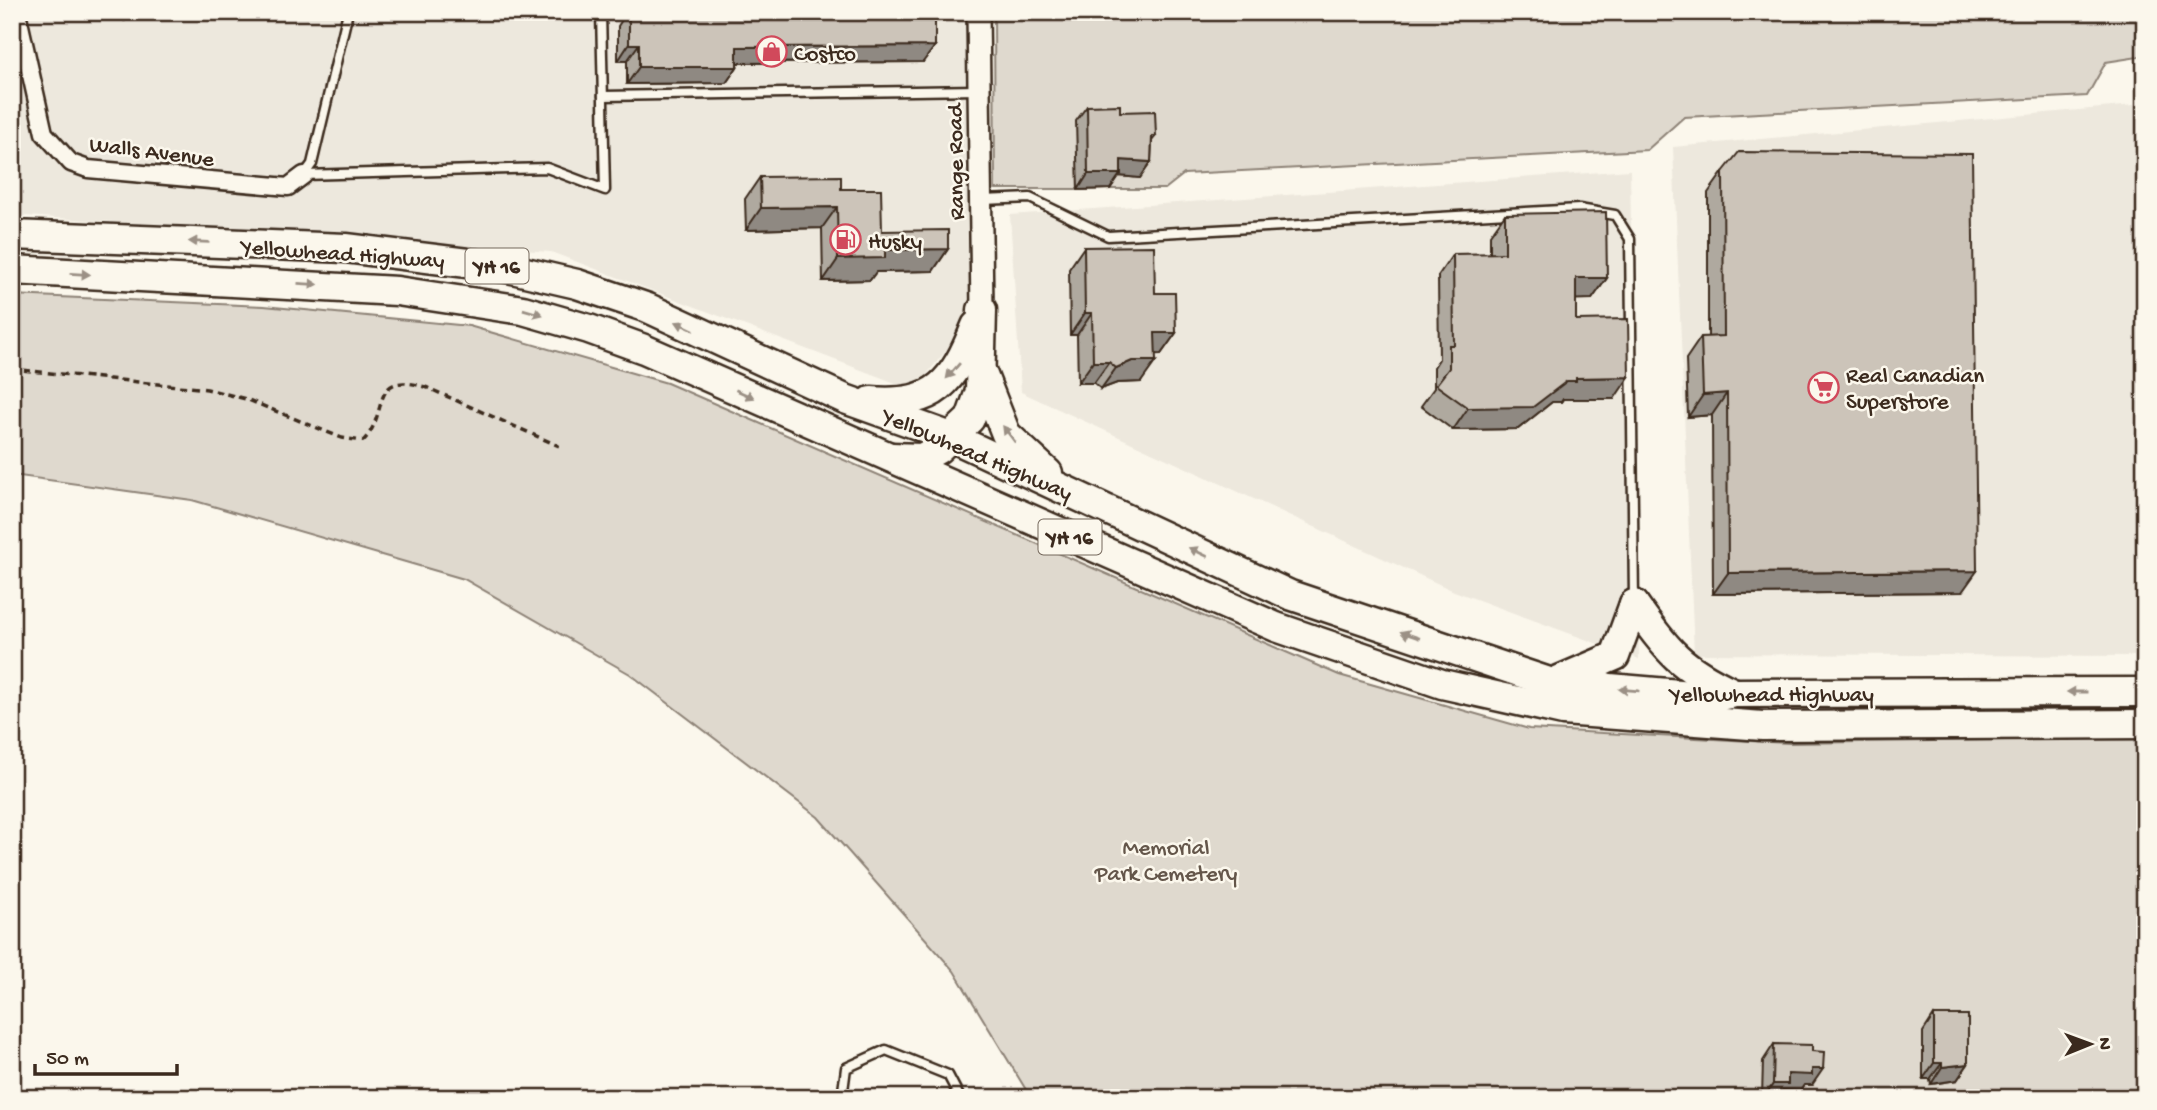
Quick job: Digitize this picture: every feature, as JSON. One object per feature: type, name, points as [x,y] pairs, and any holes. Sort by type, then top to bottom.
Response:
[{"type":"highway","name":"Yellowhead Highway","points":[[12,235],[346,248],[508,268],[577,284],[648,308],[845,398],[951,437],[1290,595],[1552,683],[1714,697],[1735,693],[2145,692]]},
{"type":"highway","name":"Yellowhead Highway","points":[[12,270],[373,289],[523,310],[589,329],[644,349],[1276,627],[1441,684],[1563,711],[1763,726],[2145,724]]},
{"type":"highway","points":[[887,457],[922,458],[970,419],[980,391],[982,310]]},
{"type":"highway","points":[[845,398],[896,403],[932,394],[960,365],[982,310]]},
{"type":"highway","points":[[981,370],[990,400],[1006,434],[1031,460],[1077,496]]},
{"type":"highway","points":[[1552,683],[1615,656],[1634,604]]},
{"type":"highway","points":[[1634,604],[1665,647],[1694,674],[1735,693]]},
{"type":"street","name":"Walls Avenue","points":[[17,12],[44,133],[71,163],[88,169],[288,187],[304,175]]},
{"type":"street","name":"Range Road","points":[[978,12],[982,310]]},
{"type":"lane","points":[[304,175],[312,163],[348,12]]},
{"type":"lane","points":[[304,175],[547,168],[605,190],[601,12]]},
{"type":"lane","points":[[603,96],[979,90]]},
{"type":"lane","points":[[981,200],[1030,198],[1108,236],[1579,209],[1615,215],[1630,239],[1634,604]]},
{"type":"lane","points":[[842,1098],[846,1068],[886,1050],[948,1075],[960,1098]]},
{"type":"path","points":[[12,369],[207,388],[246,399],[342,438],[363,441],[372,428],[387,388],[394,383],[405,381],[428,388],[559,446]]},
{"type":"shaded area","points":[[12,12],[969,12],[970,321],[914,390],[551,252],[12,215]]},
{"type":"shaded area","points":[[2145,104],[2145,656],[1694,654],[1673,147]]},
{"type":"shaded area","points":[[1630,170],[1639,659],[1454,591],[1021,392],[1010,215]]},
{"type":"green space","points":[[994,12],[2145,12],[2145,56],[2106,62],[2087,96],[1684,117],[1647,150],[1184,174],[1165,189],[995,189]]},
{"type":"green space","name":"Memorial Park Cemetery","points":[[12,295],[264,306],[469,326],[667,383],[1339,675],[1529,729],[1789,743],[2145,738],[2145,1098],[1031,1098],[954,971],[818,817],[630,674],[464,579],[192,500],[12,475]]},
{"type":"building","name":"Costco","points":[[629,12],[935,12],[935,46],[737,47],[737,67],[639,67],[639,44],[629,44]]},
{"type":"building","points":[[1120,105],[1120,112],[1155,111],[1156,136],[1152,136],[1151,162],[1121,160],[1121,174],[1088,174],[1087,106]]},
{"type":"building","name":"Real Canadian Superstore","points":[[1739,152],[1972,154],[1977,571],[1728,573],[1727,393],[1703,395],[1701,337],[1724,336],[1723,172]]},
{"type":"building","points":[[841,176],[841,189],[881,189],[882,231],[948,230],[948,249],[885,250],[885,258],[838,259],[837,207],[761,208],[760,177]]},
{"type":"building","points":[[1606,212],[1607,278],[1576,278],[1576,320],[1628,319],[1629,377],[1576,378],[1576,381],[1567,381],[1533,407],[1468,408],[1436,385],[1449,368],[1449,345],[1454,345],[1453,254],[1505,253],[1505,214]]},
{"type":"building","points":[[1154,246],[1155,293],[1175,293],[1176,333],[1155,333],[1156,361],[1132,361],[1116,368],[1109,362],[1093,362],[1092,313],[1085,313],[1084,247]]},
{"type":"building","points":[[1934,1015],[1968,1015],[1968,1064],[1942,1067],[1942,1063],[1934,1063]]},
{"type":"building","points":[[1774,1044],[1812,1045],[1812,1051],[1824,1052],[1823,1069],[1812,1069],[1812,1075],[1788,1074],[1788,1084],[1773,1084]]},
{"type":"place","name":"Costco","points":[[771,52]]},
{"type":"place","name":"Husky","points":[[845,240]]},
{"type":"place","name":"Real Canadian Superstore","points":[[1823,387]]}]
